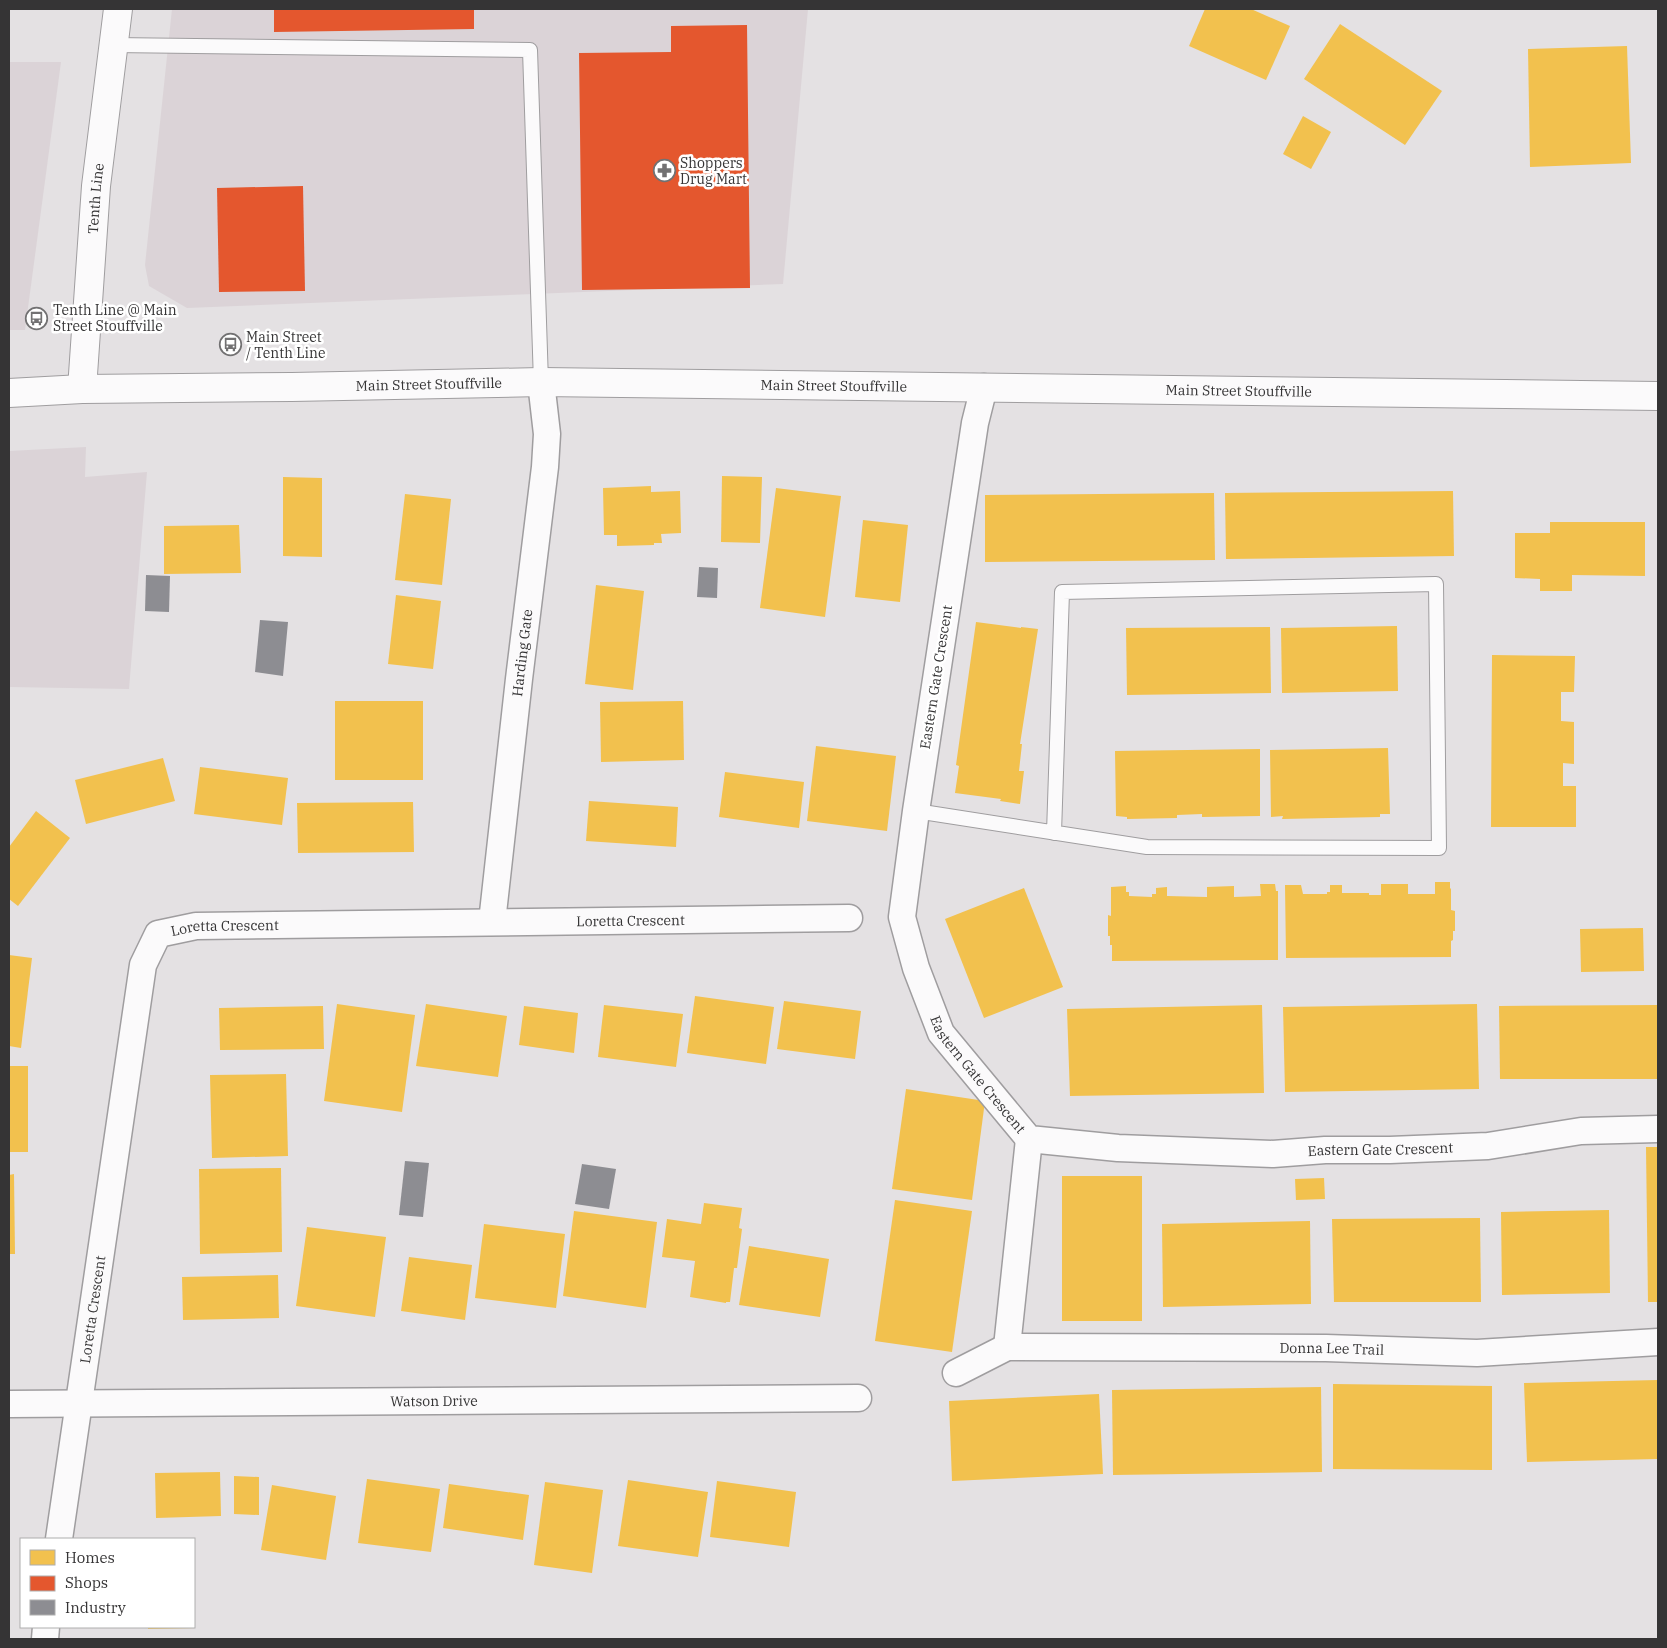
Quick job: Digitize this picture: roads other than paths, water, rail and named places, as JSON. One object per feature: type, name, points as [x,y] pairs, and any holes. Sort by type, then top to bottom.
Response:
[{"type":"main road","name":"Tenth Line","points":[[82,389],[96,186],[118,9]]},
{"type":"main road","name":"Main Street Stouffville","points":[[9,393],[82,389],[541,382],[1658,396]]},
{"type":"street","name":"Harding Gate","points":[[492,922],[545,467],[546,434],[541,382]]},
{"type":"street","name":"Eastern Gate Crescent","points":[[984,387],[975,423],[916,811],[902,917],[916,968],[941,1033],[1029,1139],[1118,1148],[1273,1154],[1325,1150],[1390,1150],[1488,1146],[1581,1131],[1658,1129]]},
{"type":"street","name":"Loretta Crescent","points":[[59,1538],[143,965],[158,934],[196,926],[849,918]]},
{"type":"street","points":[[1007,1347],[1029,1139]]},
{"type":"street","name":"Donna Lee Trail","points":[[956,1372],[1007,1347],[1326,1348],[1477,1353],[1658,1342]]},
{"type":"street","name":"Watson Drive","points":[[9,1404],[858,1398]]},
{"type":"lane","points":[[113,45],[530,50],[541,382]]},
{"type":"lane","points":[[916,811],[1054,833],[1147,847],[1439,848],[1436,584],[1062,592],[1054,833]]},
{"type":"place","name":"Shoppers Drug Mart","points":[[664,171]]},
{"type":"place","name":"Tenth Line @ Main Street Stouffville","points":[[37,318]]},
{"type":"place","name":"Main Street / Tenth Line","points":[[230,345]]}]
